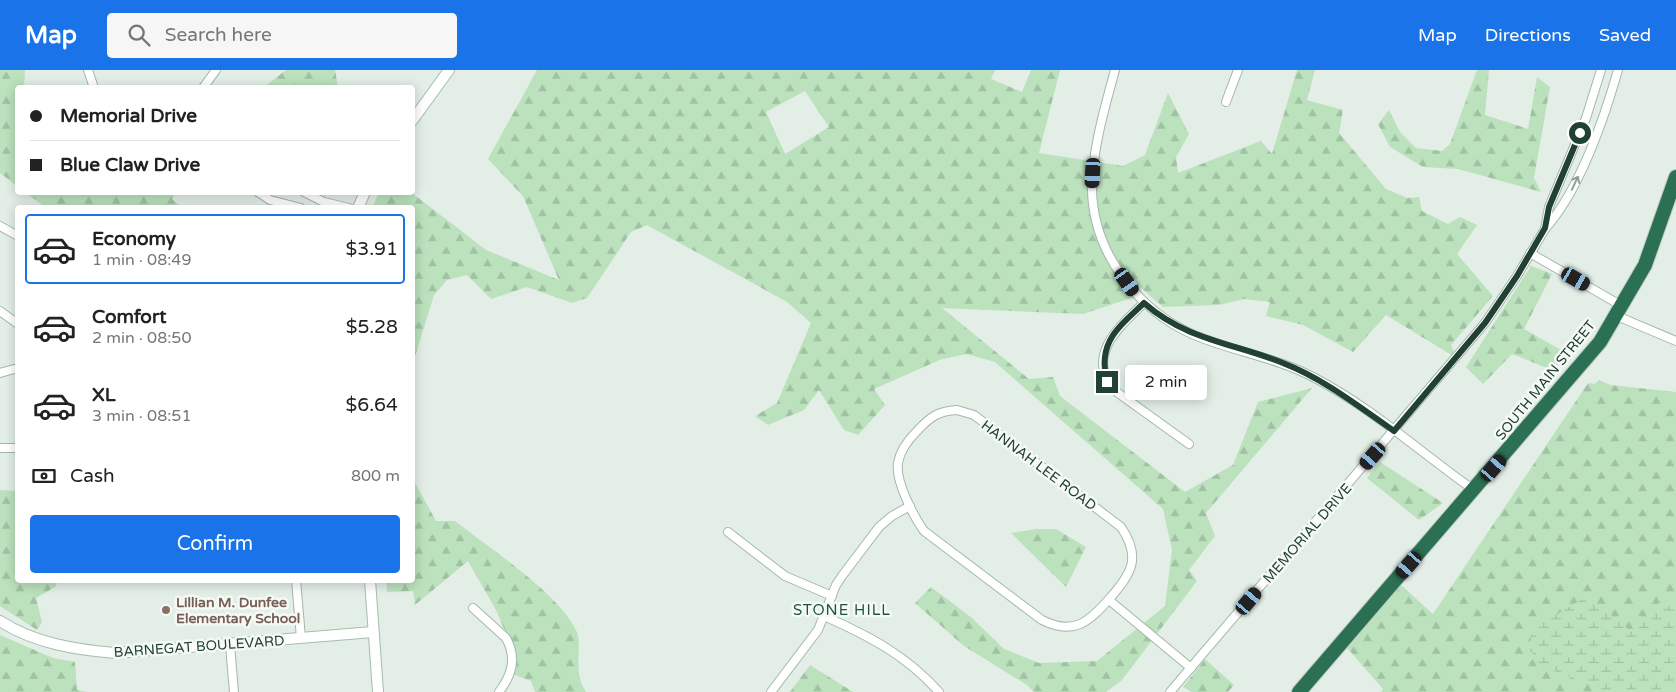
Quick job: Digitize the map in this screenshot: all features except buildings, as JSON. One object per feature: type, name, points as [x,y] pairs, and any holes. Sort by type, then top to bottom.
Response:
[{"type":"highway","name":"SOUTH MAIN STREET","points":[[1299,692],[1581,368],[1620,311],[1651,252],[1676,177]]},
{"type":"street","points":[[88,70],[93,85]]},
{"type":"street","points":[[205,85],[216,70]]},
{"type":"street","points":[[415,117],[449,70]]},
{"type":"street","points":[[1115,70],[1096,154],[1092,189],[1100,232],[1110,255],[1120,272],[1144,303],[1172,324],[1194,335],[1282,362],[1313,377],[1339,392],[1474,490]]},
{"type":"street","points":[[1226,102],[1238,70]]},
{"type":"street","name":"MEMORIAL DRIVE","points":[[1545,228],[1554,196],[1586,118],[1601,70]]},
{"type":"street","name":"MEMORIAL DRIVE","points":[[1170,692],[1485,323],[1545,228],[1558,214],[1565,201],[1596,134],[1618,70]]},
{"type":"street","points":[[262,195],[270,200],[289,205]]},
{"type":"street","points":[[310,195],[324,202],[336,205]]},
{"type":"street","points":[[1554,196],[1565,201]]},
{"type":"street","points":[[0,226],[15,234]]},
{"type":"street","points":[[1530,253],[1620,311],[1676,341]]},
{"type":"street","points":[[1144,303],[1111,335],[1104,354],[1107,382],[1114,390],[1189,444]]},
{"type":"street","points":[[0,311],[15,322]]},
{"type":"street","points":[[0,373],[15,369]]},
{"type":"street","name":"HANNAH LEE ROAD","points":[[957,410],[974,415],[1121,528],[1130,541],[1132,565],[1129,576],[1108,600],[1092,618],[1082,625],[1071,627],[1052,625],[1042,620],[924,531],[910,506],[898,474],[901,451],[908,440],[931,416],[943,411],[957,410]]},
{"type":"street","points":[[0,448],[15,448]]},
{"type":"street","points":[[772,692],[818,630],[836,585],[879,526],[910,506]]},
{"type":"street","points":[[728,532],[786,576],[832,596]]},
{"type":"street","points":[[296,583],[301,638]]},
{"type":"street","points":[[370,583],[378,692]]},
{"type":"street","points":[[1108,600],[1191,668]]},
{"type":"street","points":[[473,608],[506,638],[509,644],[513,659],[512,666],[509,678],[499,692]]},
{"type":"street","points":[[824,616],[879,641],[927,678],[939,692]]},
{"type":"street","name":"BARNEGAT BOULEVARD","points":[[0,621],[44,641],[92,651],[125,652],[373,632]]},
{"type":"street","points":[[230,644],[234,692]]},
{"type":"green space","points":[[0,70],[25,70],[24,85],[15,85],[15,184],[0,173]]},
{"type":"green space","points":[[286,70],[335,70],[338,85],[267,85]]},
{"type":"green space","points":[[537,70],[995,70],[991,79],[1022,92],[1031,70],[1060,70],[1039,153],[1123,166],[1145,155],[1168,93],[1189,134],[1176,157],[1178,173],[1261,141],[1272,154],[1297,70],[1315,70],[1307,100],[1343,110],[1339,133],[1386,189],[1407,198],[1419,197],[1422,211],[1448,224],[1460,217],[1477,225],[1457,254],[1493,296],[1451,345],[1458,359],[1386,315],[1353,352],[1303,325],[1266,316],[1270,302],[1244,299],[1219,305],[1163,307],[1139,286],[1121,286],[1134,297],[1083,314],[942,308],[1029,379],[1053,377],[1060,396],[1185,492],[1233,465],[1258,402],[1312,388],[1206,513],[1215,536],[1189,570],[1197,581],[1122,680],[1106,692],[1034,692],[1027,685],[964,646],[915,603],[931,587],[972,618],[1004,649],[1039,663],[1097,661],[1165,606],[1172,550],[1163,509],[995,362],[967,354],[942,359],[874,389],[885,405],[858,435],[844,430],[819,390],[804,410],[768,425],[755,416],[777,403],[811,323],[787,302],[647,225],[631,232],[587,298],[572,303],[527,287],[491,299],[467,275],[447,280],[434,295],[415,357],[415,205],[373,205],[378,195],[415,195],[486,250],[559,280],[523,196],[488,159]],"holes":[[[805,91],[829,127],[785,154],[766,112]]]},
{"type":"green space","points":[[1477,70],[1489,70],[1485,115],[1528,129],[1537,77],[1550,87],[1534,178],[1541,192],[1458,169],[1423,167],[1390,147],[1378,124],[1389,110],[1400,132],[1416,148],[1442,151],[1450,144]]},
{"type":"green space","points":[[29,195],[174,195],[172,199],[179,205],[42,205]]},
{"type":"green space","points":[[1531,266],[1552,274],[1524,329],[1568,354],[1552,370],[1512,354],[1483,384],[1466,367]]},
{"type":"green space","points":[[1599,380],[1610,385],[1676,392],[1676,692],[1381,692],[1383,689],[1347,648],[1400,584],[1433,614],[1588,383],[1595,384]]},
{"type":"green space","points":[[1380,462],[1443,503],[1419,520],[1367,478]]},
{"type":"green space","points":[[415,483],[436,521],[455,521],[521,571],[554,601],[567,616],[578,636],[579,675],[586,692],[535,692],[531,681],[512,674],[511,645],[496,610],[468,561],[415,605],[413,591],[387,592],[386,583],[415,583]]},
{"type":"green space","points":[[0,490],[15,491],[15,583],[57,583],[55,587],[36,598],[42,622],[37,630],[0,606]]},
{"type":"green space","points":[[1037,529],[1056,529],[1086,547],[1066,587],[1011,533]]},
{"type":"green space","points":[[1587,596],[1633,633],[1661,601],[1676,611],[1676,692],[1597,692],[1595,686],[1541,666],[1529,649],[1533,629]]},
{"type":"green space","points":[[0,635],[53,658],[75,662],[77,690],[88,692],[0,692]]},
{"type":"green space","points":[[1205,659],[1234,685],[1228,692],[1192,692],[1183,687]]},
{"type":"green space","points":[[810,665],[853,692],[790,692]]},
{"type":"place","name":"Lillian M. Dunfee Elementary School","points":[[166,610]]},
{"type":"district","name":"STONE HILL","points":[[842,610]]},
{"type":"route","points":[[1107,382],[1104,370],[1104,354],[1111,335],[1144,303],[1172,324],[1194,335],[1282,362],[1313,377],[1339,392],[1394,431],[1485,323],[1517,276],[1545,228],[1549,207],[1580,133]]}]
